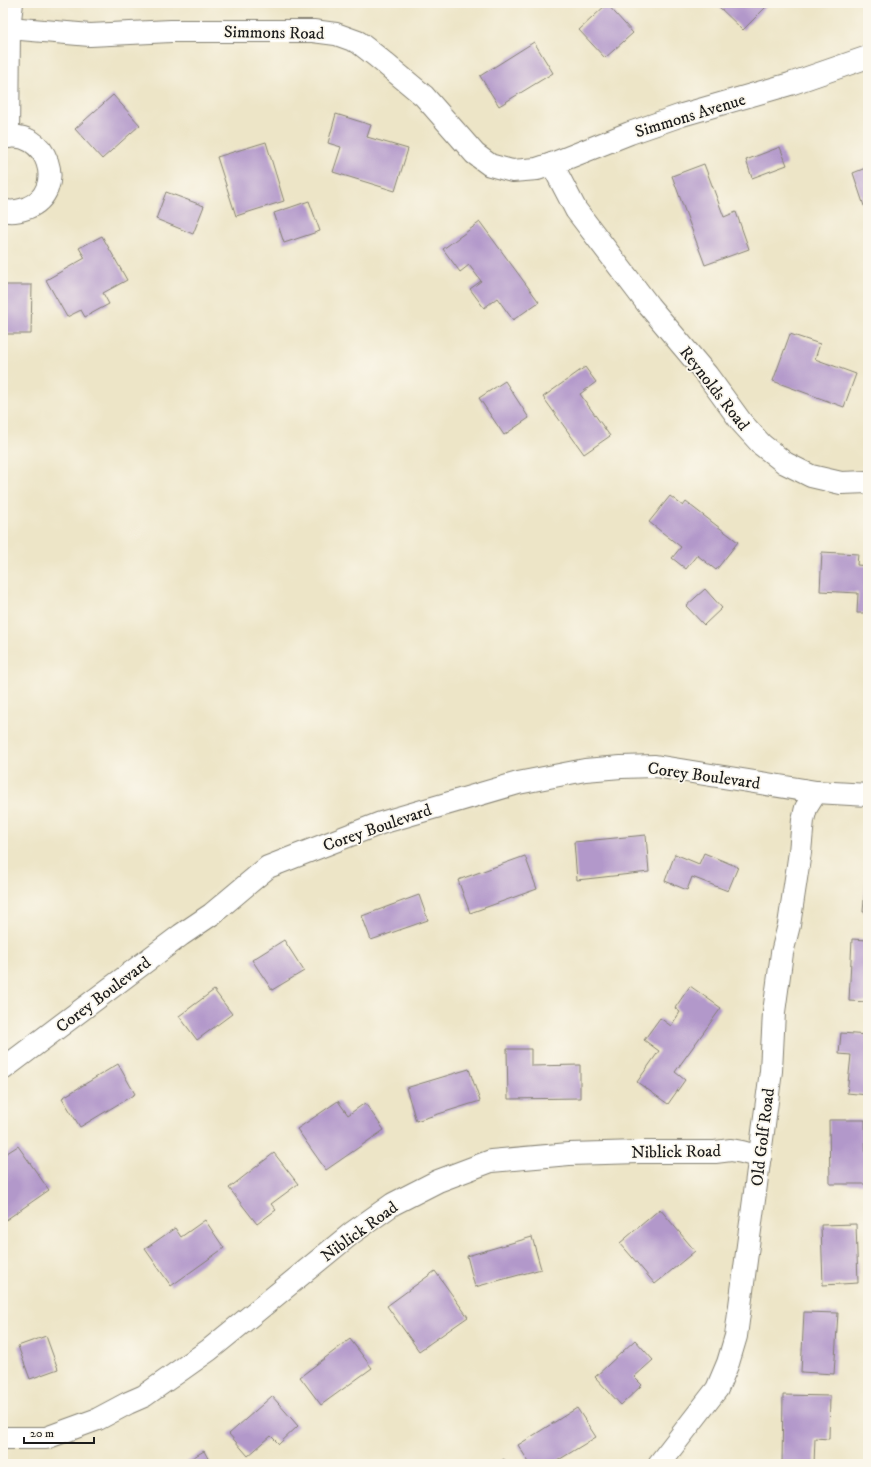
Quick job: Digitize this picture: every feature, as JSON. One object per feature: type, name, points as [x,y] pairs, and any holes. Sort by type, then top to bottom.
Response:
[{"type":"street","points":[[3,210],[7,212],[20,211],[32,206],[41,198],[48,187],[50,175],[48,162],[42,151],[33,142],[21,137],[6,137],[9,28],[12,3]]},
{"type":"street","name":"Simmons Road","points":[[9,28],[90,35],[171,31],[313,31],[336,34],[358,42],[424,96],[476,154],[490,165],[512,170]]},
{"type":"street","name":"Simmons Avenue","points":[[512,170],[537,169],[630,133],[682,115],[790,84],[868,57]]},
{"type":"street","name":"Reynolds Road","points":[[552,164],[576,210],[649,306],[706,375],[742,423],[762,445],[785,463],[811,476],[841,483],[868,482]]},
{"type":"street","name":"Corey Boulevard","points":[[3,1069],[152,958],[180,935],[212,914],[268,867],[381,823],[518,783],[585,770],[621,767],[655,766],[816,792],[868,795]]},
{"type":"street","name":"Old Golf Road","points":[[659,1464],[717,1389],[728,1363],[736,1336],[760,1157],[762,1129],[771,1071],[774,1012],[782,953],[789,925],[800,852],[803,820],[806,808],[816,792]]},
{"type":"street","name":"Niblick Road","points":[[3,1438],[46,1438],[98,1419],[144,1396],[209,1350],[352,1233],[393,1204],[438,1181],[491,1161],[568,1154],[715,1152],[731,1150],[760,1157]]},
{"type":"building","points":[[719,3],[770,3],[743,30],[717,5]]},
{"type":"building","points":[[607,4],[633,33],[605,58],[579,30]]},
{"type":"building","points":[[534,42],[553,73],[499,106],[480,76]]},
{"type":"building","points":[[113,95],[140,125],[102,159],[75,129]]},
{"type":"building","points":[[336,114],[371,125],[367,137],[408,149],[395,191],[333,172],[341,147],[328,143]]},
{"type":"building","points":[[266,142],[284,201],[236,216],[217,157]]},
{"type":"building","points":[[780,147],[787,165],[752,178],[746,160]]},
{"type":"building","points":[[704,164],[724,217],[736,212],[749,249],[705,265],[672,176]]},
{"type":"building","points":[[868,167],[868,205],[864,206],[853,173]]},
{"type":"building","points":[[166,192],[204,206],[193,234],[156,219]]},
{"type":"building","points":[[309,201],[320,231],[284,243],[274,213]]},
{"type":"building","points":[[480,222],[539,302],[513,320],[497,298],[484,308],[470,289],[481,281],[469,265],[460,272],[443,249]]},
{"type":"building","points":[[102,236],[127,280],[103,293],[109,304],[85,317],[81,310],[67,317],[46,280],[85,258],[79,248]]},
{"type":"building","points":[[3,285],[32,285],[31,334],[3,334]]},
{"type":"building","points":[[790,334],[820,344],[815,359],[856,374],[844,407],[773,381]]},
{"type":"building","points":[[585,367],[596,382],[580,394],[610,436],[584,454],[543,397]]},
{"type":"building","points":[[505,381],[529,418],[504,435],[479,398]]},
{"type":"building","points":[[670,496],[683,506],[686,502],[738,542],[716,570],[697,555],[686,569],[672,558],[681,547],[649,522]]},
{"type":"building","points":[[822,552],[858,554],[857,565],[868,566],[868,613],[857,613],[858,593],[820,591]]},
{"type":"building","points":[[705,589],[722,608],[704,625],[686,606]]},
{"type":"building","points":[[646,835],[649,872],[577,880],[574,842]]},
{"type":"building","points":[[704,853],[738,867],[728,891],[692,877],[687,890],[665,881],[675,854],[699,864]]},
{"type":"building","points":[[525,856],[537,889],[470,913],[458,880]]},
{"type":"building","points":[[867,865],[868,912],[863,912]]},
{"type":"building","points":[[419,895],[428,920],[371,940],[362,916]]},
{"type":"building","points":[[852,939],[868,940],[868,1002],[849,1001]]},
{"type":"building","points":[[284,940],[304,971],[272,990],[252,960]]},
{"type":"building","points":[[690,986],[721,1008],[675,1072],[685,1080],[668,1104],[637,1082],[659,1051],[644,1040],[660,1018],[671,1026],[680,1012],[675,1008]]},
{"type":"building","points":[[214,990],[232,1014],[197,1040],[179,1016]]},
{"type":"building","points":[[841,1033],[868,1035],[868,1095],[847,1093],[851,1055],[839,1054]]},
{"type":"building","points":[[507,1049],[531,1049],[531,1066],[580,1065],[580,1098],[508,1099]]},
{"type":"building","points":[[118,1064],[135,1094],[80,1127],[62,1098]]},
{"type":"building","points":[[469,1069],[480,1101],[416,1121],[406,1088]]},
{"type":"building","points":[[338,1101],[348,1115],[365,1103],[384,1130],[326,1170],[297,1129]]},
{"type":"building","points":[[829,1120],[865,1120],[866,1184],[830,1184]]},
{"type":"building","points":[[18,1146],[49,1190],[3,1222],[3,1147],[7,1153]]},
{"type":"building","points":[[274,1153],[298,1184],[271,1204],[276,1210],[257,1224],[229,1188]]},
{"type":"building","points":[[660,1209],[695,1251],[655,1284],[620,1243]]},
{"type":"building","points":[[205,1220],[224,1248],[171,1286],[145,1249],[175,1228],[181,1237]]},
{"type":"building","points":[[856,1224],[858,1283],[823,1285],[821,1225]]},
{"type":"building","points":[[532,1237],[541,1269],[475,1287],[467,1256]]},
{"type":"building","points":[[435,1271],[468,1317],[419,1351],[387,1306]]},
{"type":"building","points":[[804,1312],[838,1313],[834,1374],[801,1372]]},
{"type":"building","points":[[46,1336],[58,1369],[30,1379],[18,1346]]},
{"type":"building","points":[[350,1339],[372,1368],[321,1405],[300,1377]]},
{"type":"building","points":[[635,1340],[653,1360],[634,1377],[642,1385],[621,1405],[595,1377]]},
{"type":"building","points":[[783,1395],[830,1396],[829,1439],[815,1438],[814,1464],[782,1464]]},
{"type":"building","points":[[272,1396],[298,1426],[279,1444],[271,1436],[248,1456],[229,1434]]},
{"type":"building","points":[[577,1408],[596,1437],[552,1464],[530,1464],[518,1445]]},
{"type":"building","points":[[204,1451],[211,1464],[182,1464]]},
{"type":"building","points":[[504,1459],[507,1464],[496,1464]]}]
